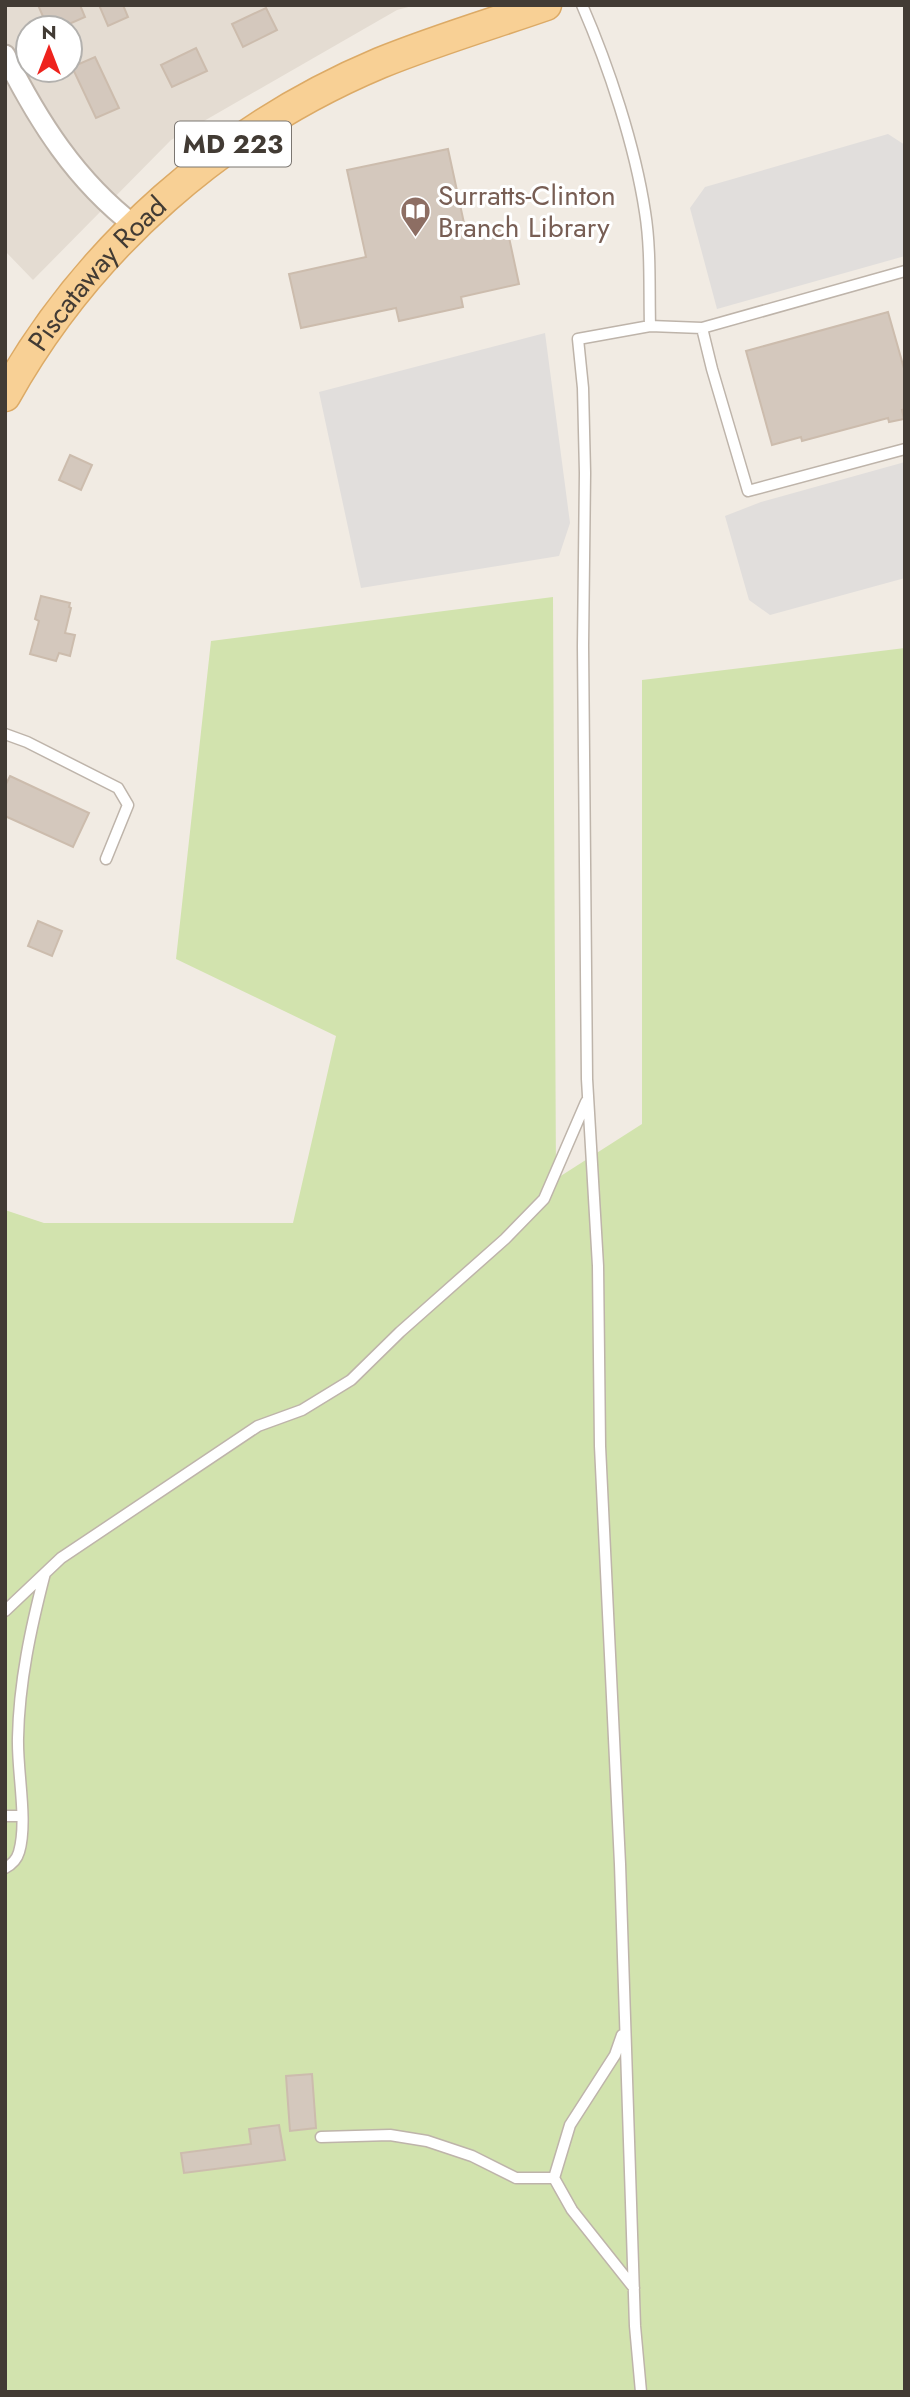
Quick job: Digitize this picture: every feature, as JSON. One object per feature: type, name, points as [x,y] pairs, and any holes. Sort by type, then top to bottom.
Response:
[{"type":"main road","name":"Piscataway Road","points":[[5,396],[52,323],[103,260],[174,189],[208,162],[296,104],[381,63],[546,5]]},
{"type":"street","points":[[5,55],[40,120],[74,169],[102,200],[135,226]]},
{"type":"lane","points":[[582,5],[604,59],[645,212],[649,247],[650,326]]},
{"type":"lane","points":[[641,2392],[634,2288],[620,1864],[600,1446],[598,1266],[588,1098],[583,646],[585,473],[583,388],[578,339],[650,326],[702,328],[905,271]]},
{"type":"lane","points":[[702,328],[748,491],[905,449]]},
{"type":"lane","points":[[5,734],[27,742],[118,788],[128,805],[106,859]]},
{"type":"lane","points":[[5,1611],[61,1558],[258,1426],[302,1410],[351,1380],[400,1332],[505,1239],[544,1199],[588,1098]]},
{"type":"lane","points":[[5,1868],[19,1855],[20,1692],[33,1621],[46,1572]]},
{"type":"lane","points":[[5,1816],[21,1816]]},
{"type":"lane","points":[[624,2028],[615,2055],[570,2125],[554,2178],[572,2210],[634,2288]]},
{"type":"lane","points":[[321,2137],[390,2135],[427,2141],[472,2156],[516,2178],[554,2178]]},
{"type":"shaded area","points":[[5,5],[416,5],[397,10],[171,140],[33,280],[5,251]]},
{"type":"shaded area","points":[[888,134],[905,145],[905,256],[717,309],[690,208],[705,187]]},
{"type":"shaded area","points":[[545,333],[570,523],[559,556],[361,588],[319,392]]},
{"type":"shaded area","points":[[905,462],[905,578],[770,615],[749,600],[725,516],[761,502]]},
{"type":"green space","points":[[553,597],[556,1179],[642,1124],[642,680],[905,648],[905,2392],[5,2392],[5,1210],[44,1223],[293,1223],[336,1036],[176,959],[211,641]]},
{"type":"building","points":[[38,5],[80,5],[84,14],[42,14]]},
{"type":"building","points":[[99,5],[123,5],[128,17],[108,26]]},
{"type":"building","points":[[266,8],[277,30],[243,47],[232,24]]},
{"type":"building","points":[[196,48],[207,71],[172,87],[161,65]]},
{"type":"building","points":[[95,57],[119,108],[96,118],[80,84],[84,84],[84,62]]},
{"type":"building","name":"Surratts-Clinton Branch Library","points":[[448,149],[467,237],[507,228],[519,284],[461,297],[463,307],[399,321],[396,308],[301,328],[289,274],[366,257],[347,170]]},
{"type":"building","points":[[888,312],[905,372],[905,409],[902,410],[904,419],[889,422],[888,418],[802,441],[801,437],[772,445],[746,351]]},
{"type":"building","points":[[70,455],[92,465],[81,490],[59,480]]},
{"type":"building","points":[[41,596],[70,603],[65,633],[75,635],[70,656],[59,653],[56,661],[30,654],[39,621],[35,619]]},
{"type":"building","points":[[10,776],[89,813],[73,847],[5,816],[5,786]]},
{"type":"building","points":[[38,921],[62,931],[52,956],[28,946]]},
{"type":"building","points":[[312,2074],[316,2128],[290,2131],[286,2076]]},
{"type":"building","points":[[279,2125],[285,2160],[184,2173],[181,2153],[251,2144],[249,2129]]},
{"type":"place","name":"Surratts-Clinton Branch Library","points":[[415,238]]}]
